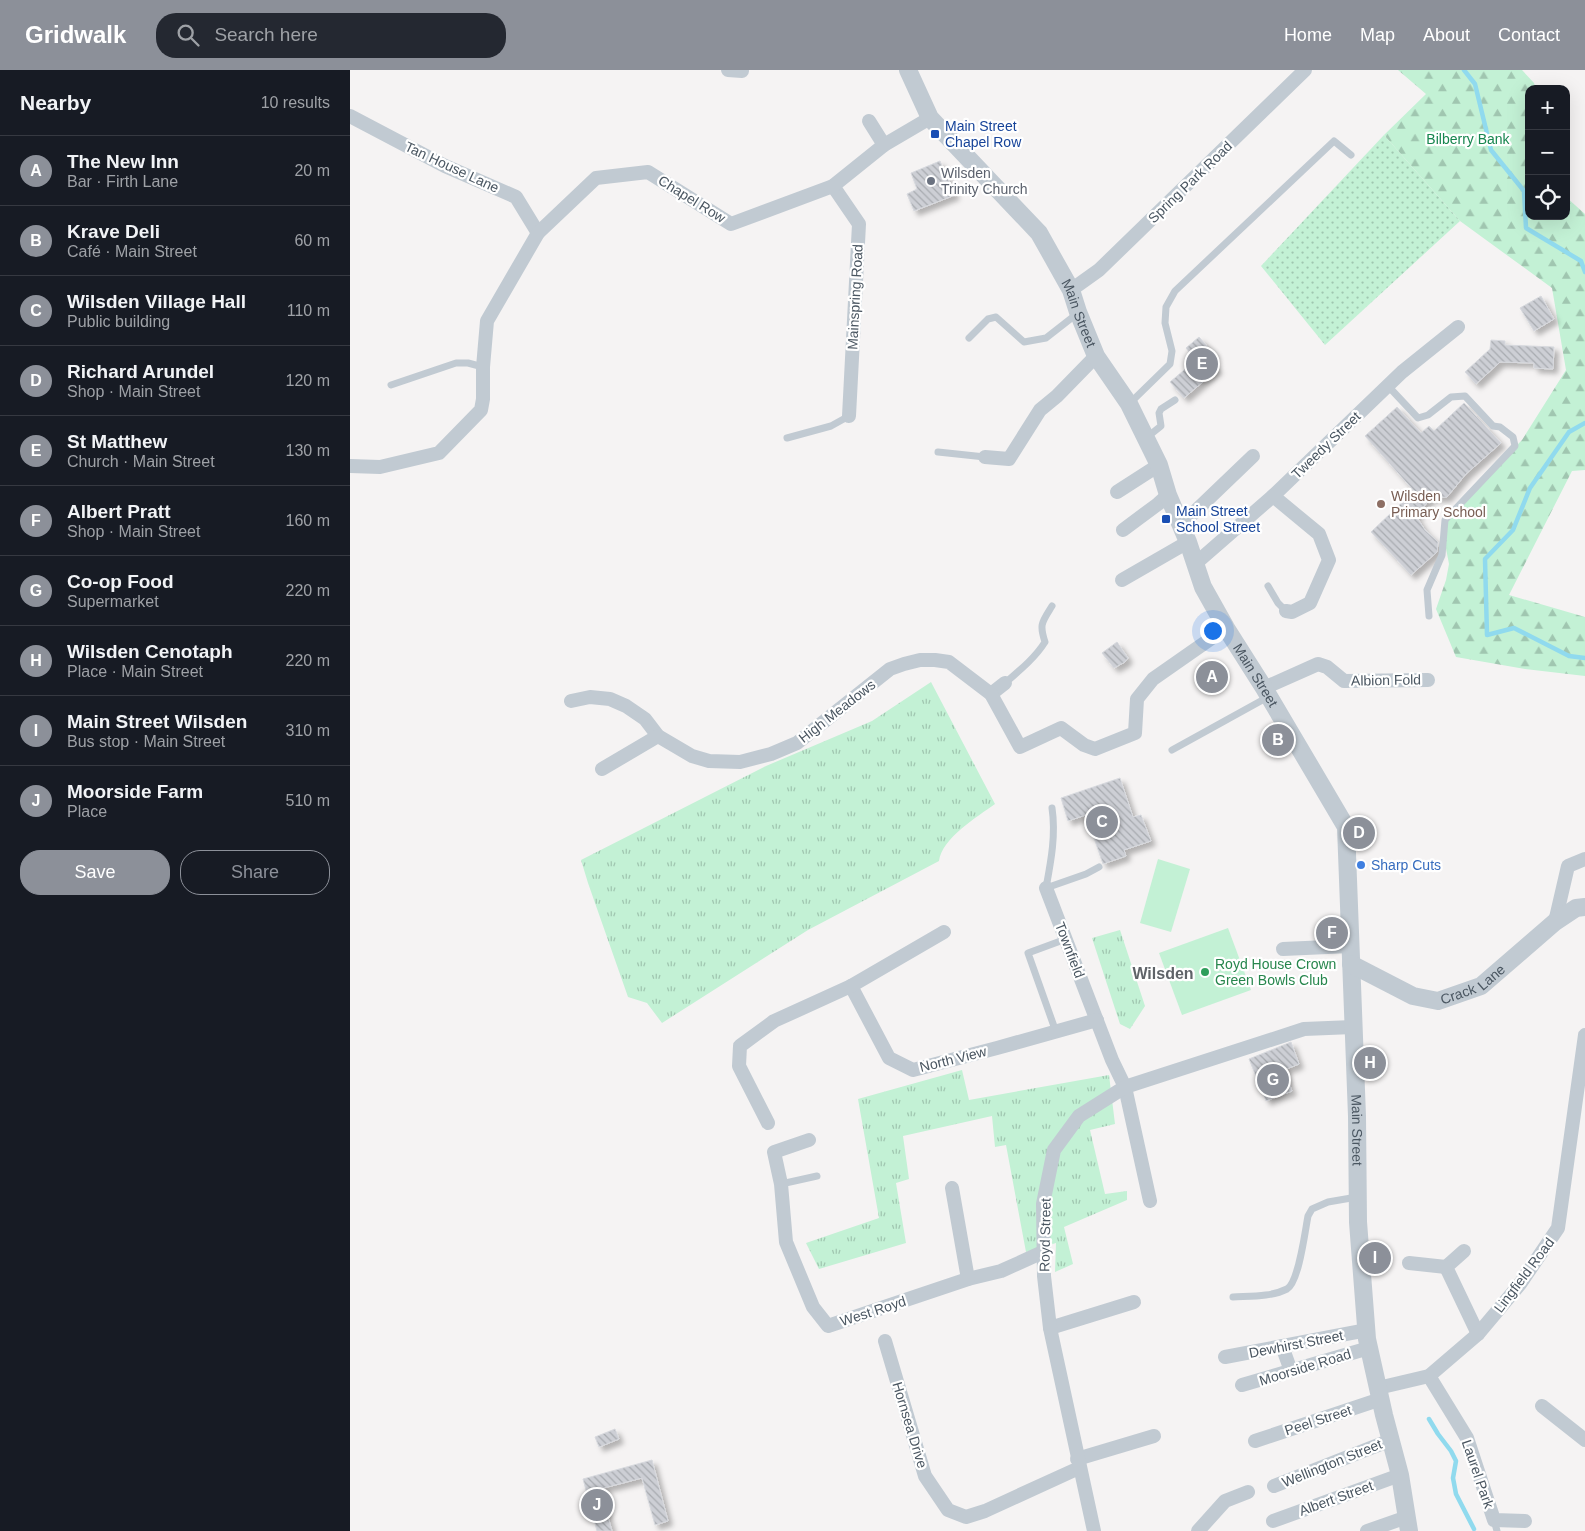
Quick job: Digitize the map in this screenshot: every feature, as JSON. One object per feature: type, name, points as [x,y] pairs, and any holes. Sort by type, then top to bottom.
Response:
[{"type":"street","name":"Main Street","points":[[908,70],[930,118],[1039,233],[1071,290],[1096,356],[1129,404],[1159,465],[1168,494],[1188,542],[1202,587],[1346,827],[1354,1027],[1358,1222],[1367,1330],[1379,1394],[1400,1475],[1408,1524]]},
{"type":"street","name":"Spring Park Road","points":[[1071,290],[1100,270],[1305,70]]},
{"type":"street","name":"Tan House Lane","points":[[350,116],[445,166],[516,197],[538,233]]},
{"type":"street","name":"Chapel Row","points":[[538,233],[596,178],[648,172],[731,224],[833,186],[884,145],[930,118]]},
{"type":"street","points":[[870,121],[884,145]]},
{"type":"street","name":"Mainspring Road","points":[[833,186],[859,224],[849,416]]},
{"type":"street","points":[[350,466],[380,467],[440,453],[481,410],[487,321],[538,233]]},
{"type":"street","name":"Tweedy Street","points":[[1195,564],[1274,496],[1402,372],[1458,327]]},
{"type":"street","points":[[985,457],[1009,459],[1040,410],[1057,396],[1096,356]]},
{"type":"street","points":[[1181,525],[1253,456]]},
{"type":"street","points":[[1117,492],[1159,465]]},
{"type":"street","points":[[1123,530],[1158,504],[1168,494]]},
{"type":"street","points":[[1274,496],[1319,534],[1329,560],[1310,603],[1292,612],[1286,611]]},
{"type":"street","points":[[1122,580],[1188,542]]},
{"type":"street","points":[[1005,683],[991,694],[1020,747],[1061,728],[1084,745],[1096,749],[1135,733],[1138,699],[1154,679],[1226,628]]},
{"type":"street","name":"High Meadows","points":[[572,702],[590,697],[610,699],[626,706],[645,719],[658,736],[692,756],[709,761],[740,762],[771,754],[797,743],[890,670],[904,664],[920,660],[949,662],[991,694]]},
{"type":"street","name":"Albion Fold","points":[[1266,692],[1318,664],[1327,667],[1344,681],[1428,680]]},
{"type":"street","points":[[602,769],[658,736]]},
{"type":"street","points":[[1555,922],[1568,866],[1585,859]]},
{"type":"street","name":"Townfield","points":[[1046,888],[1112,1060],[1125,1087],[1150,1201]]},
{"type":"street","name":"Crack Lane","points":[[1351,964],[1413,996],[1438,1001],[1481,986],[1555,922],[1576,908],[1585,907]]},
{"type":"street","points":[[768,1123],[739,1066],[740,1046],[774,1021],[851,986],[944,932]]},
{"type":"street","points":[[1283,949],[1350,946]]},
{"type":"street","name":"North View","points":[[851,986],[889,1058],[913,1070],[1097,1020]]},
{"type":"street","name":"Royd Street","points":[[1094,1531],[1050,1328],[1044,1276],[1043,1204],[1054,1150],[1079,1116],[1125,1087],[1304,1029],[1354,1027]]},
{"type":"street","name":"Lingfield Road","points":[[1379,1394],[1429,1376],[1478,1334],[1520,1284],[1558,1228],[1585,1035]]},
{"type":"street","name":"West Royd","points":[[809,1140],[774,1152],[781,1184],[786,1242],[813,1307],[828,1326],[968,1279],[1001,1271],[1043,1252]]},
{"type":"street","points":[[952,1188],[968,1279]]},
{"type":"street","points":[[1409,1263],[1446,1267],[1464,1251]]},
{"type":"street","points":[[1446,1267],[1478,1334]]},
{"type":"street","points":[[1050,1328],[1134,1302]]},
{"type":"street","name":"Dewhirst Street","points":[[1225,1357],[1367,1330]]},
{"type":"street","name":"Hornsea Drive","points":[[885,1341],[925,1476],[948,1510],[966,1517],[985,1511],[1078,1463],[1154,1436]]},
{"type":"street","points":[[1282,1346],[1291,1371]]},
{"type":"street","name":"Moorside Road","points":[[1242,1386],[1369,1348]]},
{"type":"street","name":"Laurel Park","points":[[1429,1376],[1467,1438],[1496,1526],[1525,1521]]},
{"type":"street","name":"Peel Street","points":[[1255,1441],[1379,1394]]},
{"type":"street","points":[[1542,1406],[1582,1433]]},
{"type":"street","name":"Wellington Street","points":[[1274,1486],[1391,1440]]},
{"type":"street","name":"Albert Street","points":[[1273,1521],[1400,1475]]},
{"type":"street","points":[[1198,1531],[1225,1501],[1248,1492]]},
{"type":"street","points":[[1367,1531],[1408,1524]]},
{"type":"lane","points":[[1129,404],[1170,364],[1172,351],[1165,323],[1166,307],[1175,291],[1334,141],[1351,155]]},
{"type":"lane","points":[[969,338],[988,319],[996,317],[1024,342],[1046,338],[1078,312]]},
{"type":"lane","points":[[391,385],[456,362],[483,366]]},
{"type":"lane","points":[[1388,386],[1418,418],[1428,415],[1450,397],[1465,396],[1493,426],[1500,427],[1513,437],[1516,446],[1445,520],[1442,556],[1427,590],[1429,616]]},
{"type":"lane","points":[[1146,438],[1160,426],[1159,413],[1161,408],[1174,400]]},
{"type":"lane","points":[[786,438],[831,426],[849,416]]},
{"type":"lane","points":[[938,452],[985,457]]},
{"type":"lane","points":[[1268,586],[1278,603],[1286,611]]},
{"type":"lane","points":[[1005,683],[1040,650],[1045,642],[1041,628],[1052,606]]},
{"type":"lane","points":[[1172,750],[1266,692]]},
{"type":"lane","points":[[1052,808],[1054,821],[1052,852],[1046,888],[1100,867]]},
{"type":"lane","points":[[1056,1032],[1028,953],[1066,939]]},
{"type":"lane","points":[[781,1184],[817,1176]]},
{"type":"lane","points":[[1233,1297],[1274,1294],[1289,1288],[1296,1276],[1308,1216],[1312,1209],[1328,1202],[1358,1197]]},
{"type":"green space","name":"Bilberry Bank","points":[[1398,70],[1522,70],[1535,85],[1525,85],[1525,220],[1570,220],[1570,201],[1585,214],[1585,470],[1572,471],[1509,595],[1585,617],[1585,676],[1525,669],[1456,657],[1436,609],[1446,580],[1449,564],[1444,538],[1445,519],[1522,440],[1566,370],[1552,288],[1460,221],[1384,135],[1426,94]]},
{"type":"green space","points":[[1384,135],[1460,221],[1325,345],[1261,266]]},
{"type":"green space","points":[[931,682],[995,804],[953,836],[946,844],[939,861],[808,930],[662,1023],[647,1003],[628,997],[581,860],[766,766],[872,721]]},
{"type":"green space","points":[[1158,859],[1190,869],[1171,932],[1140,923]]},
{"type":"green space","name":"Royd House Crown Green Bowls Club","points":[[1228,928],[1251,990],[1182,1015],[1159,953]]},
{"type":"green space","points":[[1120,930],[1145,1006],[1130,1029],[1120,1024],[1092,938]]},
{"type":"green space","points":[[962,1070],[969,1100],[1109,1075],[1115,1124],[1090,1130],[1105,1194],[1127,1191],[1127,1200],[1064,1227],[1073,1264],[1055,1272],[1056,1243],[1026,1252],[1006,1145],[995,1147],[992,1116],[903,1136],[909,1179],[896,1183],[906,1243],[819,1269],[806,1243],[879,1218],[858,1099]]},
{"type":"building","name":"Wilsden Trinity Church","points":[[940,161],[955,195],[914,211],[907,194],[917,189],[911,173]]},
{"type":"building","points":[[1541,296],[1554,319],[1534,331],[1520,308]]},
{"type":"building","points":[[1199,337],[1214,354],[1209,359],[1218,369],[1184,398],[1170,382],[1196,360],[1186,348]]},
{"type":"building","points":[[1491,340],[1505,341],[1505,345],[1554,347],[1553,369],[1534,368],[1534,363],[1500,362],[1476,384],[1465,372],[1490,349]]},
{"type":"building","points":[[1464,403],[1501,443],[1466,474],[1447,497],[1431,498],[1416,516],[1425,530],[1438,542],[1437,552],[1411,575],[1371,532],[1414,491],[1365,436],[1397,407],[1421,433],[1429,426],[1434,431]]},
{"type":"building","points":[[1117,642],[1128,658],[1125,662],[1114,668],[1102,653]]},
{"type":"building","points":[[1120,778],[1133,817],[1141,815],[1151,841],[1124,850],[1126,856],[1103,864],[1086,815],[1068,821],[1061,798]]},
{"type":"building","points":[[1291,1042],[1299,1064],[1284,1070],[1292,1091],[1266,1101],[1249,1059]]},
{"type":"building","points":[[615,1429],[619,1439],[599,1447],[595,1437]]},
{"type":"building","points":[[652,1460],[668,1521],[655,1525],[642,1478],[600,1489],[612,1531],[597,1531],[583,1479]]},
{"type":"waterway","points":[[1464,70],[1475,84],[1491,150],[1524,191],[1526,228],[1581,261],[1585,272]]},
{"type":"waterway","points":[[1585,423],[1569,432],[1530,488],[1513,530],[1485,559],[1487,635],[1514,628],[1569,656],[1585,658]]},
{"type":"waterway","points":[[1429,1419],[1456,1461],[1453,1478],[1456,1494],[1474,1529]]},
{"type":"place","name":"Main Street Chapel Row","points":[[935,134]]},
{"type":"place","name":"Wilsden Trinity Church","points":[[931,181]]},
{"type":"place","name":"St Matthew","points":[[1202,364]]},
{"type":"place","name":"Wilsden Primary School","points":[[1381,504]]},
{"type":"place","name":"Main Street School Street","points":[[1166,519]]},
{"type":"place","name":"The New Inn","points":[[1212,677]]},
{"type":"place","name":"Krave Deli","points":[[1278,740]]},
{"type":"place","name":"Wilsden Village Hall","points":[[1102,822]]},
{"type":"place","name":"Richard Arundel","points":[[1359,833]]},
{"type":"place","name":"Sharp Cuts","points":[[1361,865]]},
{"type":"place","name":"Albert Pratt","points":[[1332,933]]},
{"type":"place","name":"Royd House Crown Green Bowls Club","points":[[1205,972]]},
{"type":"place","name":"Wilsden Cenotaph","points":[[1370,1063]]},
{"type":"place","name":"Co-op Food","points":[[1273,1080]]},
{"type":"place","name":"Main Street Wilsden","points":[[1375,1258]]},
{"type":"place","name":"Moorside Farm","points":[[597,1505]]},
{"type":"district","name":"Wilsden","points":[[1163,973]]}]
